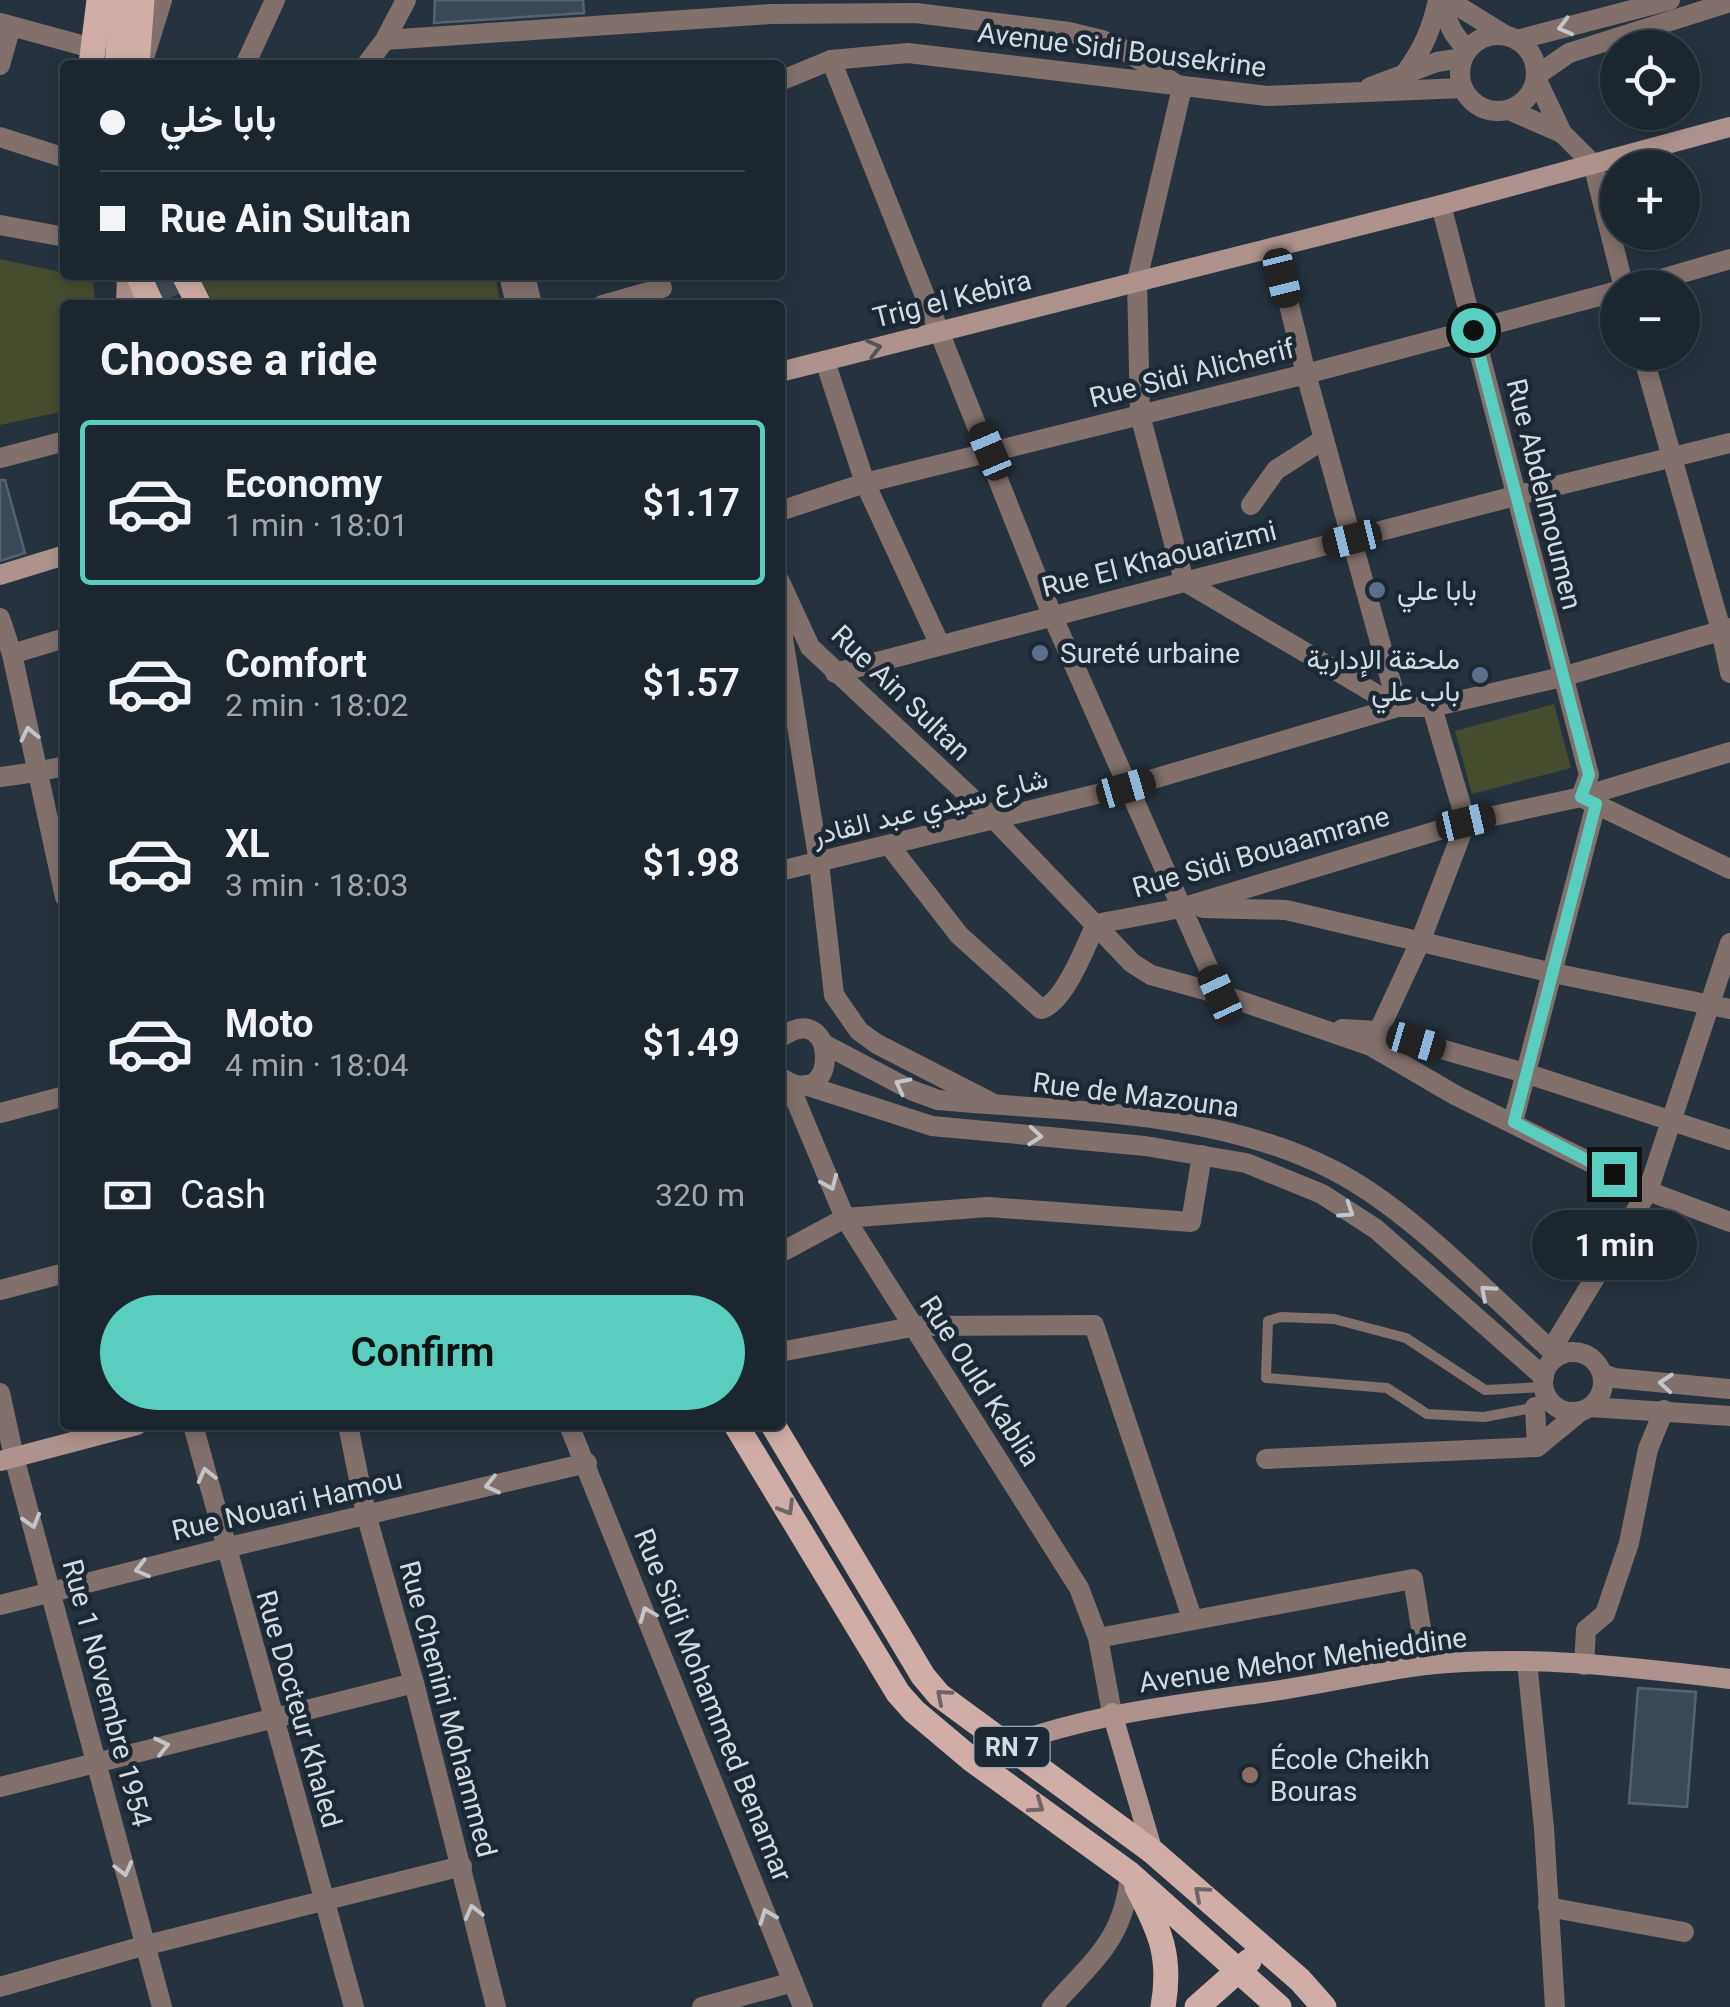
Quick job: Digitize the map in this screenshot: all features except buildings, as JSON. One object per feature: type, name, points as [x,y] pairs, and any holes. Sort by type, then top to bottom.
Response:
[{"type":"main road","points":[[92,57],[99,0]]},
{"type":"main road","points":[[117,60],[122,0]]},
{"type":"main road","points":[[139,60],[142,0]]},
{"type":"main road","name":"Trig el Kebira","points":[[785,371],[1730,128]]},
{"type":"main road","points":[[0,575],[60,557]]},
{"type":"main road","points":[[7,1459],[118,1430]]},
{"type":"main road","name":"RN 7","points":[[739,1430],[898,1693],[914,1712],[970,1758],[1130,1874],[1279,2007]]},
{"type":"main road","name":"RN 7","points":[[776,1430],[938,1695],[1153,1852],[1256,1940],[1324,2007]]},
{"type":"main road","name":"Avenue Mehor Mehieddine","points":[[970,1758],[1112,1714],[1426,1665],[1527,1662],[1730,1679]]},
{"type":"main road","points":[[1112,1714],[1153,1852]]},
{"type":"main road","points":[[1130,1874],[1158,1928],[1165,1951],[1168,1971],[1162,2007]]},
{"type":"main road","points":[[1198,2007],[1241,1972],[1253,1956],[1256,1940]]},
{"type":"street","points":[[141,60],[162,0]]},
{"type":"street","points":[[248,60],[274,0]]},
{"type":"street","points":[[370,60],[406,0]]},
{"type":"street","points":[[1438,0],[1465,54],[1460,68],[1462,88],[1468,98],[1487,110],[1509,110],[1562,132]]},
{"type":"street","points":[[1406,72],[1422,50],[1438,0]]},
{"type":"street","points":[[1448,0],[1532,54],[1536,76],[1562,132],[1593,164],[1622,270]]},
{"type":"street","points":[[1357,92],[1465,54],[1485,37],[1512,38],[1670,0]]},
{"type":"street","points":[[1509,110],[1528,98],[1536,76],[1568,54],[1730,2]]},
{"type":"street","points":[[385,40],[771,14],[916,12],[1069,32],[1121,48],[1182,88],[1138,280],[1140,415],[1184,581],[1398,707]]},
{"type":"street","points":[[0,65],[6,24],[92,57]]},
{"type":"street","points":[[1119,78],[1121,48]]},
{"type":"street","name":"Avenue Sidi Bousekrine","points":[[785,79],[832,60],[908,53],[1268,96],[1462,88]]},
{"type":"street","points":[[832,60],[1052,615],[1220,994]]},
{"type":"street","points":[[0,137],[60,156]]},
{"type":"street","name":"Rue Abdelmoumen","points":[[1441,205],[1590,792]]},
{"type":"street","points":[[0,226],[60,236]]},
{"type":"street","points":[[1275,247],[1398,707]]},
{"type":"street","points":[[1691,270],[1730,259]]},
{"type":"street","points":[[622,300],[665,289]]},
{"type":"street","name":"Rue Sidi Alicherif","points":[[785,509],[865,483],[1306,374],[1600,296]]},
{"type":"street","points":[[825,360],[865,483],[940,645]]},
{"type":"street","points":[[1647,370],[1670,458],[1726,629],[1730,674]]},
{"type":"street","points":[[1250,505],[1276,470],[1324,439]]},
{"type":"street","points":[[0,458],[60,442]]},
{"type":"street","name":"Rue El Khaouarizmi","points":[[835,673],[1730,443]]},
{"type":"street","name":"Rue Ain Sultan","points":[[785,595],[810,646],[835,673],[994,820],[1132,964],[1151,975],[1220,994],[1315,1028],[1375,1039]]},
{"type":"street","points":[[785,625],[793,615]]},
{"type":"street","points":[[0,618],[12,654],[60,875]]},
{"type":"street","name":"شارع سيدي عبد القادر","points":[[785,871],[1126,788],[1398,707],[1432,706],[1562,676],[1726,629]]},
{"type":"street","points":[[12,654],[60,640]]},
{"type":"street","points":[[785,650],[820,863],[834,995],[844,1014],[877,1044],[996,1105]]},
{"type":"street","points":[[1375,1039],[1420,942],[1466,822],[1432,706]]},
{"type":"street","name":"Rue Sidi Bouaamrane","points":[[1096,924],[1180,908],[1466,822],[1730,752]]},
{"type":"street","points":[[0,778],[60,767]]},
{"type":"street","points":[[1514,1122],[1553,973],[1590,792],[1730,869]]},
{"type":"street","points":[[889,845],[959,935],[1042,1009],[1049,1008],[1059,997],[1096,924]]},
{"type":"street","points":[[1180,908],[1286,910],[1553,973],[1730,1009]]},
{"type":"street","points":[[1537,1447],[1550,1363],[1648,1191],[1730,943]]},
{"type":"street","name":"Rue de Mazouna","points":[[789,1034],[814,1033],[824,1044],[938,1100],[1149,1119],[1254,1138],[1334,1170],[1392,1208],[1556,1352]]},
{"type":"street","points":[[1375,1039],[1528,1074],[1671,1124],[1730,1140]]},
{"type":"street","points":[[1375,1039],[1456,1095],[1648,1191],[1730,1222]]},
{"type":"street","points":[[791,1081],[820,1076],[828,1061],[824,1044]]},
{"type":"street","name":"Rue de Mazouna","points":[[791,1081],[932,1126],[1202,1155],[1246,1163],[1322,1194],[1376,1229],[1544,1394]]},
{"type":"street","name":"Rue Ould Kablia","points":[[791,1081],[845,1218],[1080,1588],[1098,1638],[1112,1714]]},
{"type":"street","points":[[0,1113],[60,1097]]},
{"type":"street","points":[[785,1250],[845,1218],[988,1208],[1191,1222],[1202,1155]]},
{"type":"street","points":[[0,1290],[60,1274]]},
{"type":"street","points":[[785,1351],[912,1327],[1094,1325],[1192,1618]]},
{"type":"street","points":[[1266,1459],[1537,1447],[1601,1392],[1599,1366],[1587,1355],[1556,1352]]},
{"type":"street","points":[[1602,1374],[1730,1389]]},
{"type":"street","name":"Rue 1 Novembre 1954","points":[[0,1392],[7,1459],[52,1591],[162,2007]]},
{"type":"street","points":[[1544,1394],[1561,1409],[1664,1410],[1730,1416]]},
{"type":"street","points":[[1584,1665],[1586,1630],[1605,1614],[1629,1542],[1648,1450],[1664,1410]]},
{"type":"street","name":"Rue Docteur Khaled","points":[[194,1430],[354,2007]]},
{"type":"street","name":"Rue Chenini Mohammed","points":[[349,1430],[366,1514],[414,1682],[496,2007]]},
{"type":"street","name":"Rue Sidi Mohammed Benamar","points":[[571,1430],[803,2007]]},
{"type":"street","name":"Rue Nouari Hamou","points":[[0,1605],[587,1463]]},
{"type":"street","points":[[1098,1638],[1413,1578],[1426,1665]]},
{"type":"street","points":[[1527,1662],[1544,1828],[1554,2007]]},
{"type":"street","points":[[0,1787],[414,1682]]},
{"type":"street","points":[[0,1986],[323,1899],[462,1866]]},
{"type":"street","points":[[1052,2007],[1111,1942],[1127,1901],[1130,1874]]},
{"type":"street","points":[[1548,1907],[1684,1932]]},
{"type":"street","points":[[702,2007],[793,1982]]},
{"type":"lane","points":[[1281,1317],[1334,1319],[1406,1338],[1484,1390],[1544,1394],[1484,1418],[1426,1414],[1387,1388],[1266,1378],[1268,1321],[1281,1317]]},
{"type":"green space","points":[[0,259],[60,272],[60,280],[93,280],[95,300],[60,300],[60,412],[0,425]]},
{"type":"green space","points":[[191,280],[496,280],[500,300],[200,300]]},
{"type":"green space","points":[[1554,704],[1571,768],[1472,794],[1455,731]]},
{"type":"tunnel","points":[[162,280],[172,300]]},
{"type":"place","name":"بابا علي","points":[[1377,590]]},
{"type":"place","name":"Sureté urbaine","points":[[1040,653]]},
{"type":"place","name":"ملحقة الإدارية باب علي","points":[[1480,675]]},
{"type":"place","name":"École Cheikh Bouras","points":[[1250,1775]]},
{"type":"route","points":[[1473,330],[1589,775],[1581,797],[1596,804],[1514,1122],[1614,1174]]}]
